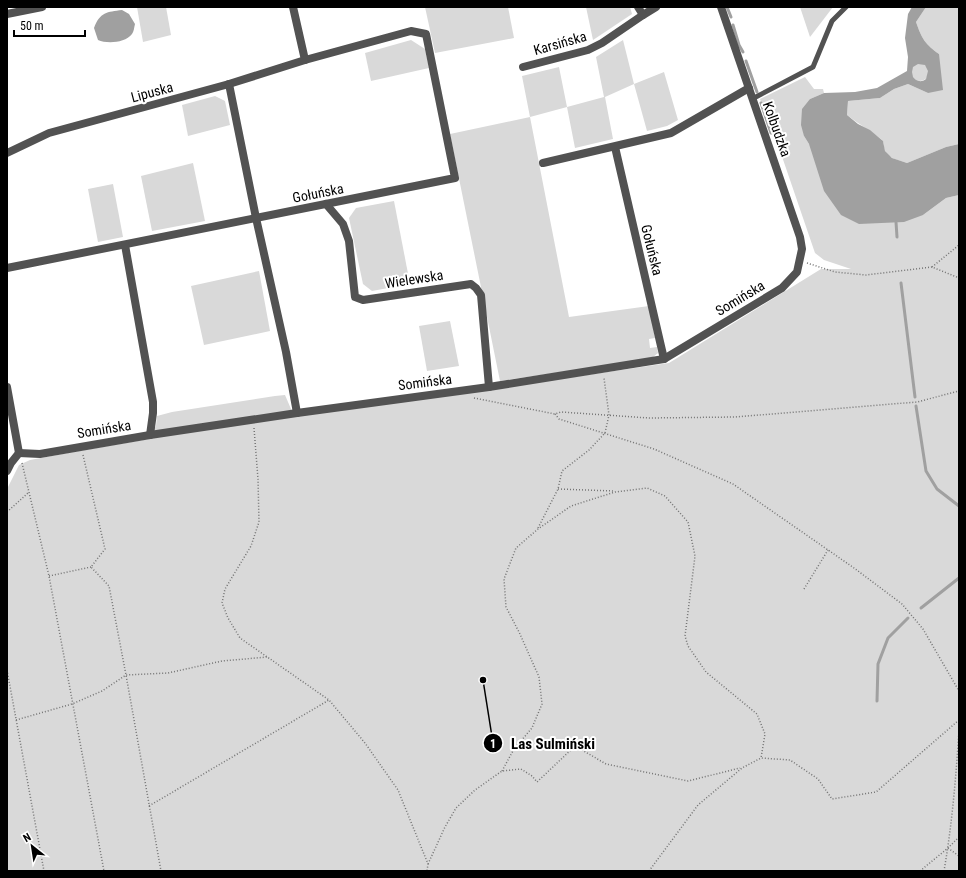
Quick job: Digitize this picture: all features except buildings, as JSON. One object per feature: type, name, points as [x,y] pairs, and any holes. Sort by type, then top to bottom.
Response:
[{"type":"street","points":[[7,14],[42,7]]},
{"type":"street","points":[[293,7],[305,60]]},
{"type":"street","points":[[638,7],[643,15]]},
{"type":"street","name":"Karsińska","points":[[523,67],[588,50],[602,43],[656,7]]},
{"type":"street","name":"Kolbudzka","points":[[721,7],[752,99],[781,177],[800,237],[802,249],[801,261]]},
{"type":"street","name":"Lipuska","points":[[7,153],[49,133],[229,84],[305,60],[411,31],[426,34],[455,178]]},
{"type":"street","points":[[229,84],[256,218],[286,352],[297,413]]},
{"type":"street","points":[[543,164],[671,133],[749,88]]},
{"type":"street","name":"Gołuńska","points":[[615,147],[664,358]]},
{"type":"street","name":"Gołuńska","points":[[7,268],[455,178]]},
{"type":"street","name":"Wielewska","points":[[326,204],[343,224],[349,241],[355,297],[363,300],[471,284],[476,288],[481,295],[489,387]]},
{"type":"street","points":[[125,245],[153,402],[154,413],[150,435]]},
{"type":"street","name":"Somińska","points":[[19,453],[40,454],[150,435],[489,387],[603,368],[644,363],[664,358],[782,288],[798,272],[801,261]]},
{"type":"street","points":[[7,387],[19,453],[7,471]]},
{"type":"lane","points":[[752,99],[813,67],[832,21],[846,7]]},
{"type":"path","points":[[932,267],[959,245]]},
{"type":"path","points":[[801,261],[835,272],[866,275],[932,267],[959,278]]},
{"type":"path","points":[[538,530],[558,489],[562,471],[588,450],[605,433],[609,415],[603,368]]},
{"type":"path","points":[[457,391],[460,395],[555,414],[561,412],[649,418],[735,417],[917,402],[959,391]]},
{"type":"path","points":[[555,414],[559,419],[654,449],[733,484],[902,604],[923,629],[959,691]]},
{"type":"path","points":[[253,420],[258,479],[259,522],[251,546],[225,589],[222,603],[228,618],[240,638],[329,700],[365,743],[398,790],[428,864]]},
{"type":"path","points":[[49,576],[91,567],[105,549],[80,446]]},
{"type":"path","points":[[19,453],[30,491],[49,576],[104,871]]},
{"type":"path","points":[[558,489],[615,492],[647,488],[665,496],[688,522],[695,556],[685,636],[688,646],[706,672],[757,714],[765,734],[761,758]]},
{"type":"path","points":[[7,512],[30,491]]},
{"type":"path","points":[[427,871],[428,864],[445,827],[456,808],[475,790],[502,771],[514,749],[532,728],[542,704],[539,677],[506,606],[504,579],[516,548],[571,506],[615,492]]},
{"type":"path","points":[[804,589],[828,550]]},
{"type":"path","points":[[91,567],[109,586],[161,871]]},
{"type":"path","points":[[16,720],[72,704],[102,691],[126,675],[168,673],[222,661],[266,657]]},
{"type":"path","points":[[7,670],[44,871]]},
{"type":"path","points":[[150,806],[329,700]]},
{"type":"path","points":[[649,871],[698,805],[742,768],[761,758],[790,760],[818,779],[832,799],[876,792],[959,720]]},
{"type":"path","points":[[944,871],[957,770],[959,730]]},
{"type":"path","points":[[502,771],[521,769],[538,782],[575,746],[606,764],[688,781],[742,768]]},
{"type":"path","points":[[920,871],[959,837]]},
{"type":"path","points":[[948,848],[959,856]]},
{"type":"shaded area","points":[[137,7],[166,7],[171,35],[143,42]]},
{"type":"shaded area","points":[[425,7],[508,7],[514,38],[435,53]]},
{"type":"shaded area","points":[[586,7],[630,7],[632,14],[593,40]]},
{"type":"shaded area","points":[[800,7],[833,7],[810,37]]},
{"type":"shaded area","points":[[912,7],[926,7],[916,22],[924,41],[939,54],[943,90],[928,93],[908,84],[894,89],[880,98],[848,101],[847,115],[858,124],[870,130],[883,141],[885,151],[892,158],[907,163],[946,147],[959,144],[959,195],[946,198],[923,215],[904,222],[859,224],[841,215],[824,191],[809,144],[804,136],[801,125],[802,109],[810,99],[824,93],[855,92],[877,88],[907,71],[908,57],[905,38],[908,14]],"holes":[[[918,64],[925,65],[928,71],[926,79],[922,81],[917,80],[913,77],[913,67]]]},
{"type":"shaded area","points":[[926,7],[959,7],[959,144],[946,147],[907,163],[889,156],[885,151],[881,139],[847,115],[848,101],[880,98],[894,89],[908,84],[928,93],[939,54],[924,41],[916,22]]},
{"type":"shaded area","points":[[122,10],[129,14],[135,24],[132,34],[121,41],[116,42],[98,40],[94,28],[99,19],[108,12]]},
{"type":"shaded area","points":[[411,40],[425,49],[429,68],[371,81],[365,53]]},
{"type":"shaded area","points":[[623,40],[634,84],[605,97],[613,139],[575,148],[567,107],[604,97],[596,57]]},
{"type":"shaded area","points":[[920,63],[926,66],[929,72],[926,78],[920,81],[914,78],[911,72],[914,66]]},
{"type":"shaded area","points":[[559,67],[567,107],[530,117],[522,76]]},
{"type":"shaded area","points":[[664,72],[678,120],[667,126],[647,131],[634,84]]},
{"type":"shaded area","points":[[805,77],[814,89],[823,89],[824,93],[810,99],[804,136],[809,144],[923,215],[946,198],[959,195],[959,871],[7,871],[7,489],[19,465],[30,460],[149,439],[156,426],[157,416],[172,412],[285,395],[294,416],[669,363],[821,269],[851,269],[824,260],[815,253],[775,135],[773,135],[760,99]]},
{"type":"shaded area","points":[[215,96],[225,101],[230,125],[188,136],[182,105]]},
{"type":"shaded area","points":[[530,117],[569,317],[649,306],[655,338],[649,339],[650,348],[657,347],[658,353],[653,357],[644,360],[500,381],[450,134]]},
{"type":"shaded area","points":[[193,163],[205,221],[152,231],[141,176]]},
{"type":"shaded area","points":[[113,184],[123,237],[98,242],[88,189]]},
{"type":"shaded area","points":[[394,201],[410,284],[372,291],[363,284],[349,218],[356,208]]},
{"type":"shaded area","points":[[259,271],[270,331],[204,345],[191,286]]},
{"type":"shaded area","points":[[450,321],[459,366],[427,371],[419,326]]},
{"type":"waterway","points":[[727,7],[731,17]]},
{"type":"waterway","points":[[733,25],[739,45],[743,52]]},
{"type":"waterway","points":[[746,61],[757,92]]},
{"type":"waterway","points":[[761,103],[771,133],[776,132]]},
{"type":"waterway","points":[[896,222],[897,237]]},
{"type":"waterway","points":[[901,283],[915,397]]},
{"type":"waterway","points":[[916,406],[926,471],[937,489],[959,506]]},
{"type":"waterway","points":[[921,608],[959,578]]},
{"type":"waterway","points":[[877,701],[878,664],[888,638],[908,618]]},
{"type":"place","name":"Las Sulmiński","points":[[483,680]]}]
